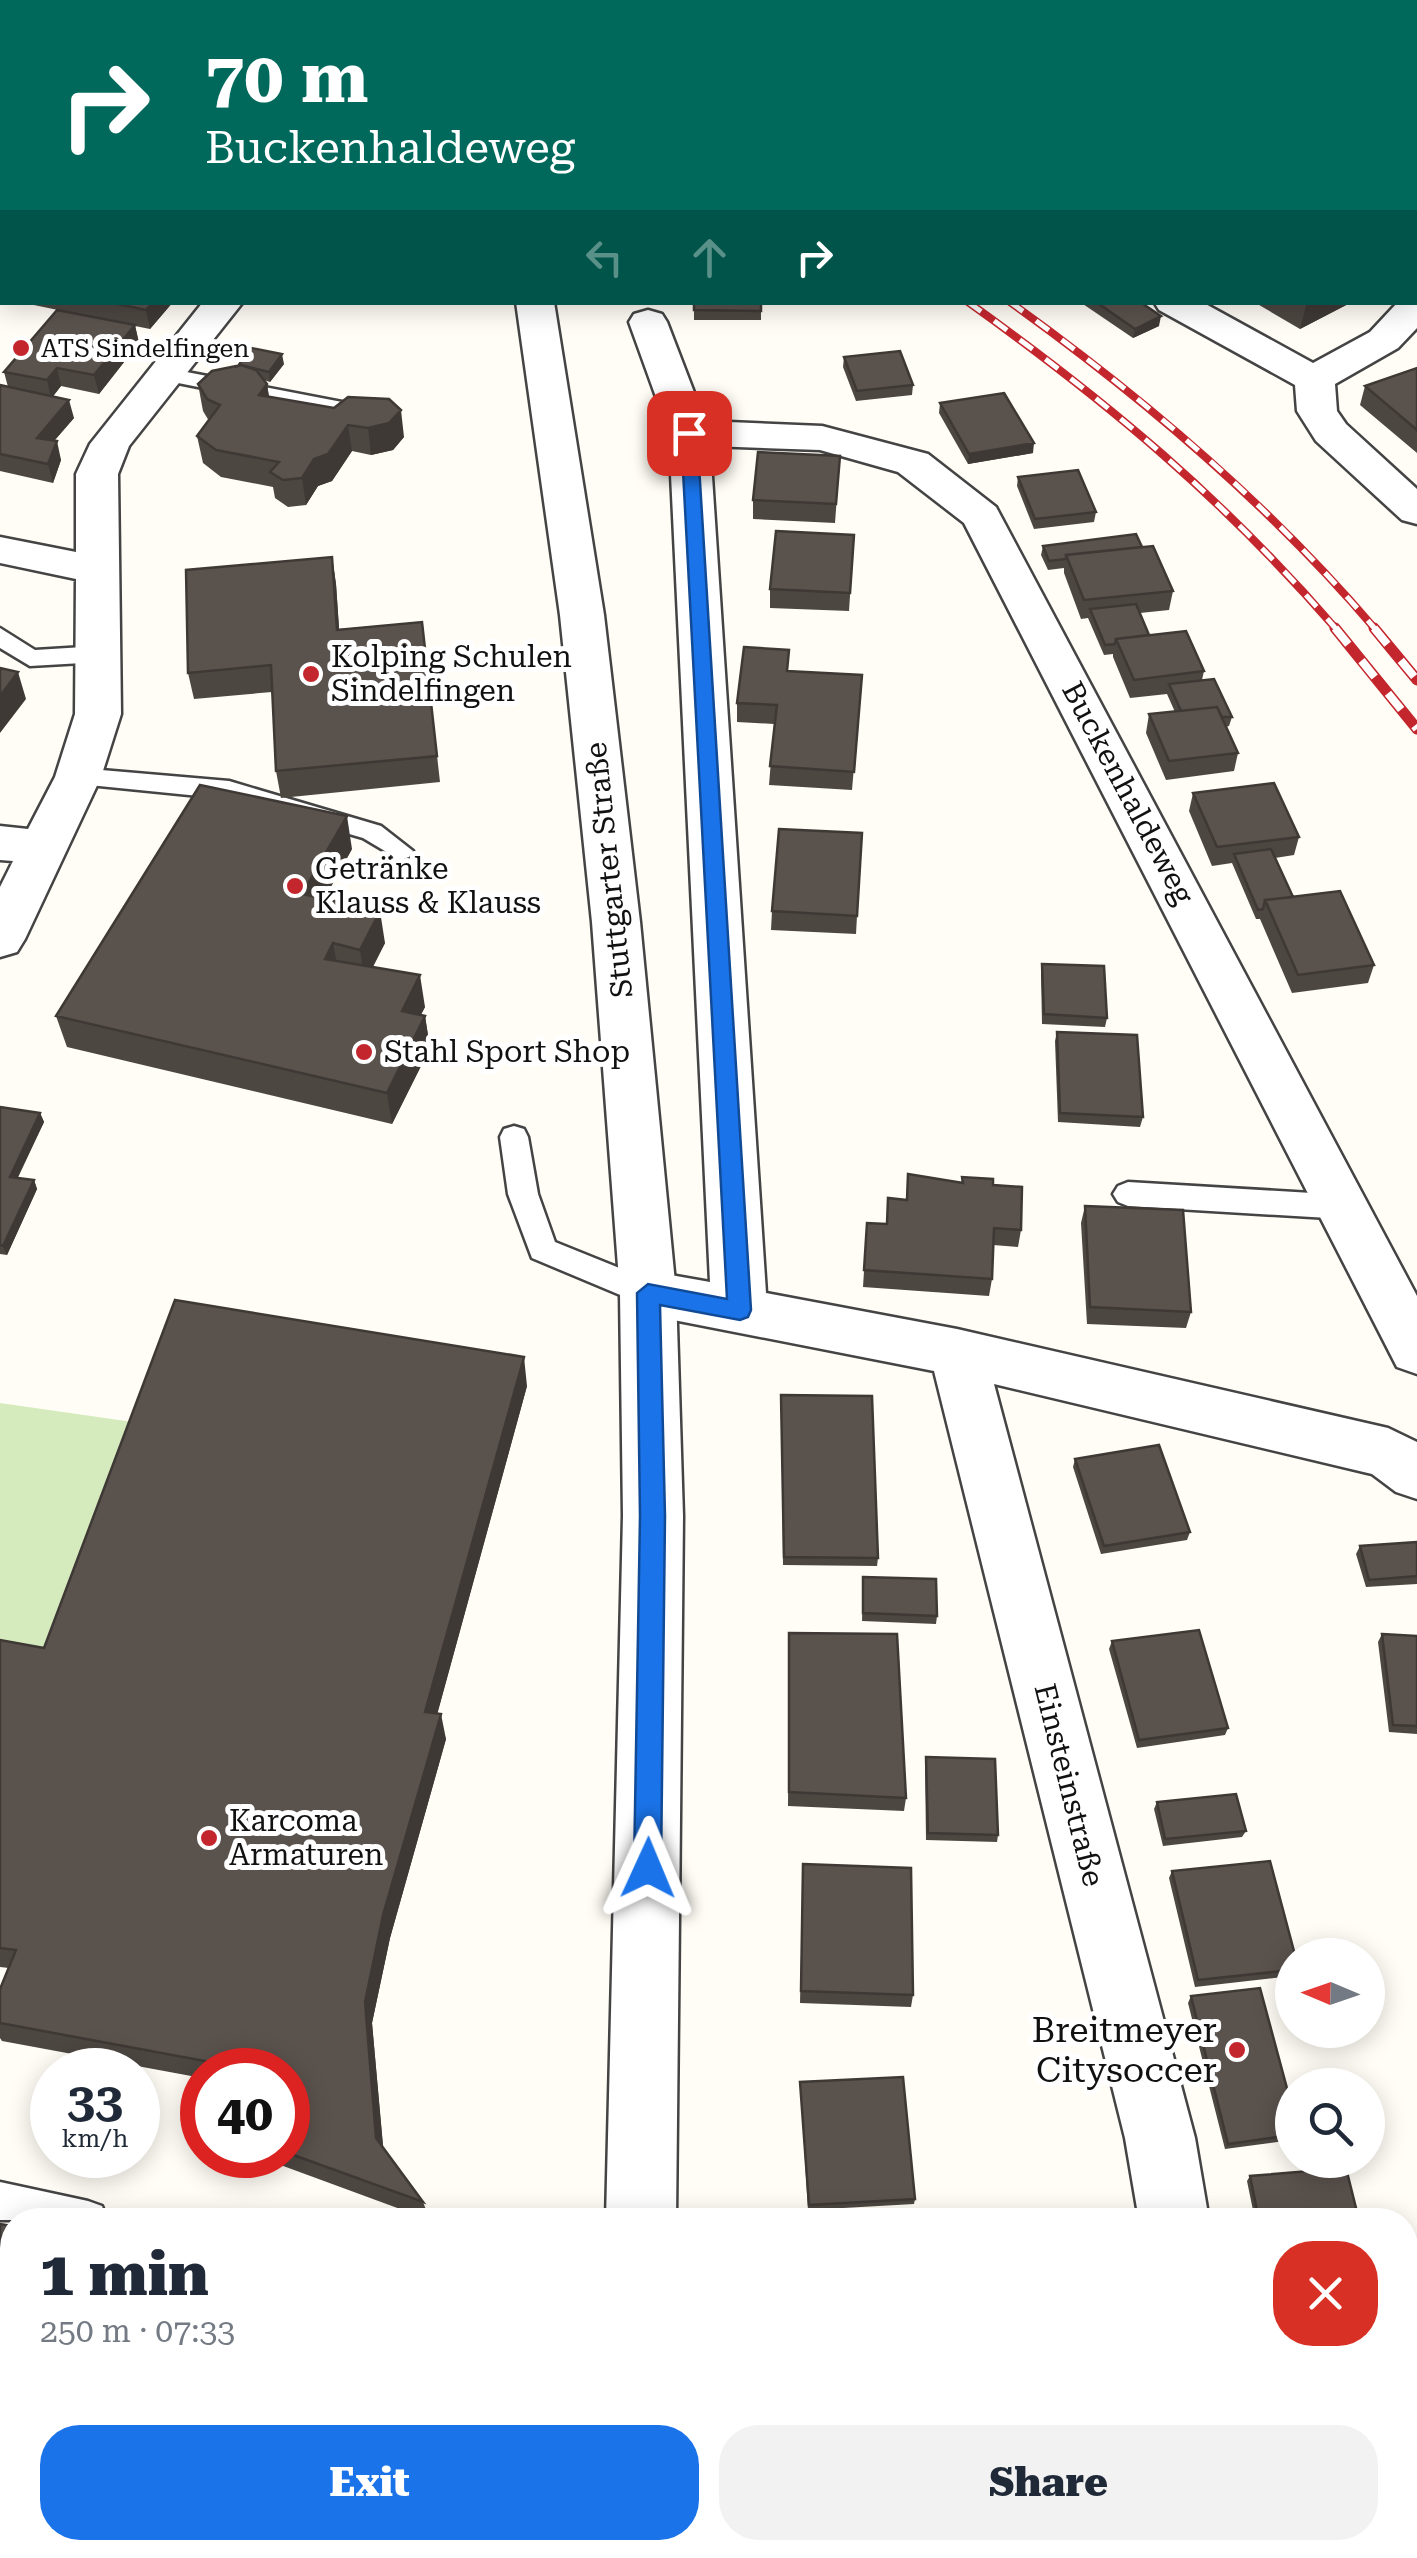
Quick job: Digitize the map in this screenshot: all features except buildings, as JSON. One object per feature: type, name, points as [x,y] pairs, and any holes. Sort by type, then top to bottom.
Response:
[{"type":"street","points":[[0,939],[22,845],[78,777],[98,714],[98,474],[110,444],[222,305]]},
{"type":"street","name":"Stuttgarter Straße","points":[[535,305],[586,654],[616,922],[648,1293],[652,1516],[641,2208]]},
{"type":"street","points":[[1177,305],[1314,380]]},
{"type":"street","points":[[1314,380],[1384,340],[1417,305]]},
{"type":"street","points":[[648,322],[689,433],[740,1310]]},
{"type":"street","points":[[1314,380],[1316,411],[1330,432],[1417,511]]},
{"type":"street","name":"Buckenhaldeweg","points":[[689,433],[822,438],[913,463],[982,516],[1346,1207],[1417,1351]]},
{"type":"street","points":[[0,550],[76,566],[98,564]]},
{"type":"street","points":[[648,1293],[958,1352],[1388,1453],[1417,1474]]},
{"type":"street","name":"Einsteinstraße","points":[[958,1352],[1160,2138],[1172,2208]]},
{"type":"lane","points":[[166,374],[342,408],[326,430]]},
{"type":"lane","points":[[0,636],[30,658],[100,654]]},
{"type":"lane","points":[[78,777],[229,790],[372,832],[400,850]]},
{"type":"lane","points":[[514,1137],[523,1194],[543,1250],[648,1293]]},
{"type":"lane","points":[[1128,1194],[1346,1207]]},
{"type":"lane","points":[[0,2201],[32,2208]]},
{"type":"green space","points":[[0,1403],[133,1422],[41,1671],[0,1664]]},
{"type":"railway","points":[[972,305],[1163,454],[1251,538],[1337,630]]},
{"type":"railway","points":[[1014,305],[1109,376],[1249,496],[1376,630]]},
{"type":"railway","points":[[1335,628],[1417,729]]},
{"type":"railway","points":[[1374,628],[1417,680]]},
{"type":"place","name":"ATS Sindelfingen","points":[[21,348]]},
{"type":"place","name":"Kolping Schulen Sindelfingen","points":[[311,674]]},
{"type":"place","name":"Getränke Klauss & Klauss","points":[[295,886]]},
{"type":"place","name":"Stahl Sport Shop","points":[[364,1052]]},
{"type":"place","name":"Karcoma Armaturen","points":[[209,1838]]},
{"type":"place","name":"Breitmeyer Citysoccer","points":[[1237,2050]]},
{"type":"route","points":[[648,1868],[652,1516],[648,1293],[740,1310],[689,433]]}]
